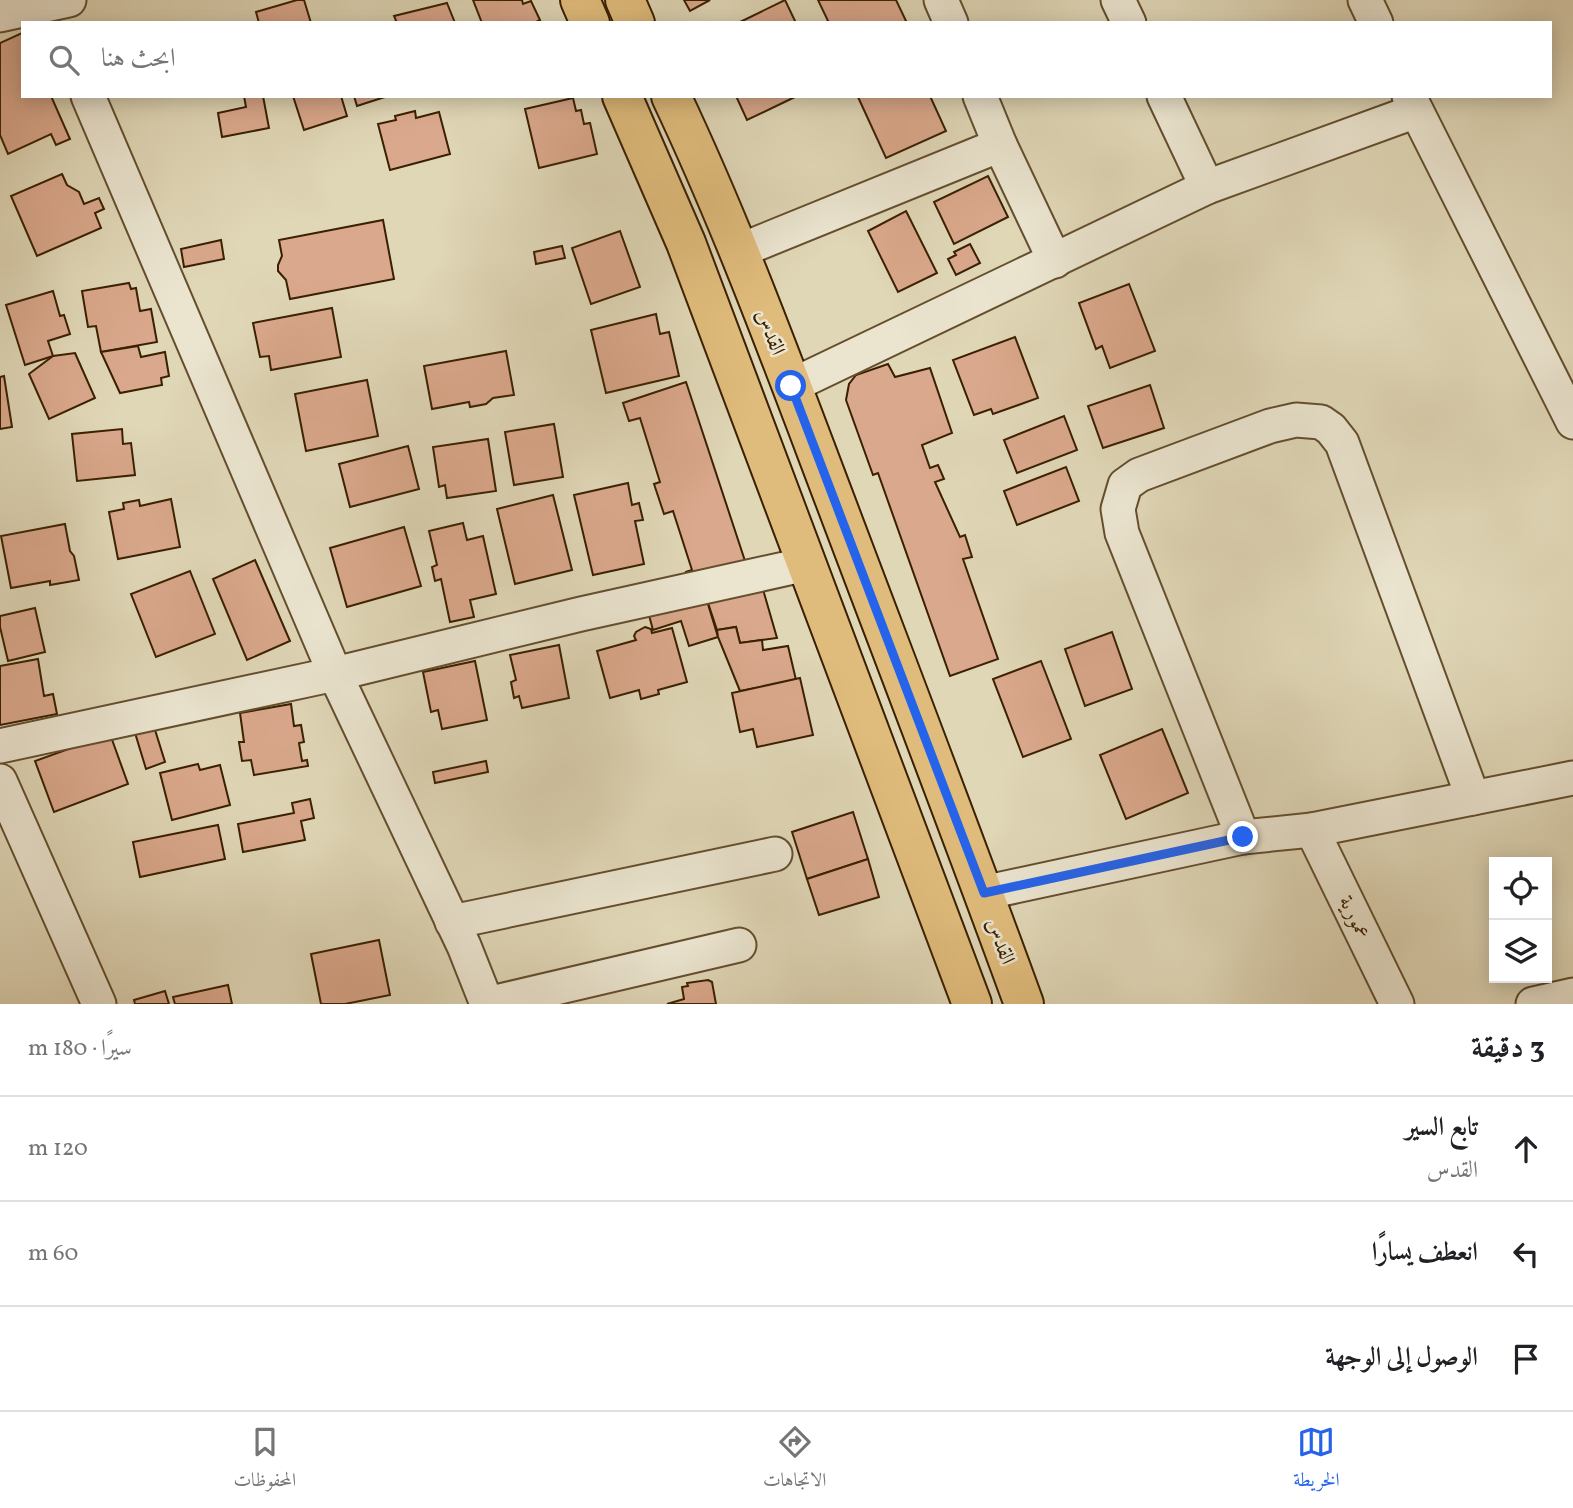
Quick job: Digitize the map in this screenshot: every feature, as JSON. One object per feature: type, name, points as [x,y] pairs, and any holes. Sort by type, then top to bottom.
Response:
[{"type":"main road","points":[[580,0],[589,21]]},
{"type":"main road","points":[[625,0],[634,21]]},
{"type":"main road","points":[[623,98],[685,243],[972,1004]]},
{"type":"main road","name":"القدس","points":[[672,98],[739,251],[1024,1004]]},
{"type":"street","points":[[942,0],[950,21]]},
{"type":"street","points":[[1118,0],[1128,21]]},
{"type":"street","points":[[1366,0],[1375,21]]},
{"type":"street","points":[[0,15],[56,7]]},
{"type":"street","points":[[89,98],[335,674],[464,946],[487,1004],[739,945]]},
{"type":"street","points":[[981,98],[1055,261]]},
{"type":"street","points":[[1165,98],[1207,187]]},
{"type":"street","points":[[791,386],[1207,187],[1413,104],[1573,422]]},
{"type":"street","points":[[739,251],[1000,145]]},
{"type":"street","points":[[1243,837],[1122,533],[1118,509],[1125,485],[1139,475],[1270,425],[1296,419],[1321,422],[1331,429],[1342,443],[1473,797]]},
{"type":"street","points":[[0,746],[335,674],[581,614],[807,564]]},
{"type":"street","points":[[984,893],[1243,837],[1312,830],[1573,778]]},
{"type":"street","points":[[0,781],[99,1004]]},
{"type":"street","name":"عمورية","points":[[1312,830],[1396,1004]]},
{"type":"street","points":[[452,922],[775,854]]},
{"type":"street","points":[[1533,1004],[1573,995]]},
{"type":"building","points":[[304,0],[310,21],[258,21],[256,12]]},
{"type":"building","points":[[473,0],[522,0],[523,4],[531,1],[540,20],[538,21],[481,21]]},
{"type":"building","points":[[684,0],[710,0],[690,11]]},
{"type":"building","points":[[785,0],[795,21],[742,21]]},
{"type":"building","points":[[818,0],[896,0],[906,21],[828,21]]},
{"type":"building","points":[[447,3],[454,21],[396,21],[394,16]]},
{"type":"building","points":[[21,33],[21,98],[52,98],[70,139],[56,145],[51,134],[8,154],[0,135],[0,43]]},
{"type":"building","points":[[244,98],[263,98],[269,128],[222,137],[218,113],[246,107]]},
{"type":"building","points":[[294,98],[342,98],[347,116],[304,130]]},
{"type":"building","points":[[355,98],[382,98],[357,106]]},
{"type":"building","points":[[573,98],[576,111],[581,110],[584,124],[590,123],[597,154],[539,168],[525,109]]},
{"type":"building","points":[[737,98],[793,98],[747,120]]},
{"type":"building","points":[[858,98],[931,98],[946,131],[886,158]]},
{"type":"building","points":[[415,111],[416,118],[439,112],[450,154],[390,170],[378,124],[396,120],[395,116]]},
{"type":"building","points":[[62,174],[67,185],[79,192],[84,204],[99,198],[104,209],[95,213],[101,228],[37,256],[11,196]]},
{"type":"building","points":[[988,176],[1008,217],[954,244],[934,202]]},
{"type":"building","points":[[906,211],[937,273],[898,292],[868,231]]},
{"type":"building","points":[[383,220],[394,279],[290,299],[286,280],[278,271],[282,256],[279,240]]},
{"type":"building","points":[[620,231],[640,287],[591,304],[572,248]]},
{"type":"building","points":[[221,240],[224,259],[184,267],[181,249]]},
{"type":"building","points":[[970,244],[980,263],[956,275],[948,259],[956,255],[954,252]]},
{"type":"building","points":[[562,246],[565,258],[536,264],[534,252]]},
{"type":"building","points":[[129,283],[131,289],[136,288],[140,311],[151,309],[157,342],[101,352],[96,326],[88,327],[82,291]]},
{"type":"building","points":[[1129,284],[1155,351],[1110,368],[1102,346],[1096,349],[1079,303]]},
{"type":"building","points":[[53,291],[60,316],[64,315],[70,334],[48,341],[53,356],[25,365],[6,305]]},
{"type":"building","points":[[332,308],[341,357],[271,370],[269,356],[260,357],[253,323]]},
{"type":"building","points":[[656,314],[660,334],[669,332],[679,376],[606,393],[591,330]]},
{"type":"building","points":[[1015,337],[1038,398],[993,414],[991,409],[974,415],[953,360]]},
{"type":"building","points":[[138,346],[141,357],[165,352],[169,376],[161,378],[162,385],[120,393],[101,352]]},
{"type":"building","points":[[506,351],[514,395],[493,398],[486,404],[470,407],[469,402],[432,409],[424,366]]},
{"type":"building","points":[[75,353],[95,398],[49,419],[29,374],[53,356]]},
{"type":"building","points":[[888,364],[895,377],[930,368],[952,433],[922,445],[930,468],[938,465],[944,479],[935,482],[960,537],[965,535],[972,557],[963,559],[998,659],[950,676],[878,473],[873,475],[846,400],[849,384],[856,375]]},
{"type":"building","points":[[4,376],[12,427],[0,429],[0,377]]},
{"type":"building","points":[[367,380],[378,436],[306,451],[295,394]]},
{"type":"building","points":[[686,382],[748,570],[691,588],[686,572],[692,570],[673,511],[664,514],[654,484],[660,482],[640,418],[629,421],[623,403]]},
{"type":"building","points":[[1150,385],[1164,428],[1103,448],[1088,406]]},
{"type":"building","points":[[1064,416],[1077,450],[1017,473],[1004,440]]},
{"type":"building","points":[[554,424],[563,477],[514,485],[505,432]]},
{"type":"building","points":[[122,429],[123,444],[131,443],[135,475],[77,481],[72,434]]},
{"type":"building","points":[[488,439],[496,491],[447,498],[445,485],[439,487],[433,447]]},
{"type":"building","points":[[408,446],[419,489],[350,507],[339,464]]},
{"type":"building","points":[[1066,467],[1079,501],[1017,525],[1004,491]]},
{"type":"building","points":[[628,483],[632,505],[639,503],[643,520],[635,521],[644,564],[593,575],[574,495]]},
{"type":"building","points":[[553,495],[572,570],[515,584],[497,509]]},
{"type":"building","points":[[171,499],[180,547],[118,559],[109,512],[124,509],[123,503],[139,500],[140,506]]},
{"type":"building","points":[[463,523],[467,540],[483,536],[496,594],[470,600],[474,617],[450,622],[441,579],[435,581],[432,567],[437,565],[429,531]]},
{"type":"building","points":[[65,524],[79,580],[50,585],[50,581],[11,588],[1,536]]},
{"type":"building","points":[[404,527],[421,586],[347,607],[330,548]]},
{"type":"building","points":[[255,560],[290,641],[247,660],[213,579]]},
{"type":"building","points":[[190,571],[215,634],[156,657],[131,594]]},
{"type":"building","points":[[762,586],[777,638],[740,643],[736,627],[717,630],[704,591]]},
{"type":"building","points":[[704,591],[718,637],[689,646],[681,621],[653,630],[647,608]]},
{"type":"building","points":[[35,608],[45,652],[8,661],[0,616]]},
{"type":"building","points":[[645,627],[651,629],[652,633],[672,628],[687,682],[658,690],[659,694],[641,699],[639,690],[610,698],[597,651],[636,640],[636,632]]},
{"type":"building","points":[[736,627],[740,643],[762,640],[763,650],[788,646],[796,680],[740,691],[717,630]]},
{"type":"building","points":[[1112,632],[1132,689],[1085,706],[1065,649]]},
{"type":"building","points":[[559,645],[569,698],[522,708],[519,696],[514,698],[511,682],[516,680],[510,655]]},
{"type":"building","points":[[38,659],[44,696],[53,694],[57,714],[0,725],[0,666]]},
{"type":"building","points":[[475,661],[487,720],[442,729],[438,710],[431,712],[423,672]]},
{"type":"building","points":[[1041,661],[1071,739],[1023,757],[993,679]]},
{"type":"building","points":[[800,678],[813,735],[757,747],[753,729],[740,732],[732,693]]},
{"type":"building","points":[[291,704],[294,726],[301,725],[304,742],[299,743],[302,761],[307,760],[308,766],[254,775],[251,760],[242,761],[239,742],[244,742],[240,713]]},
{"type":"building","points":[[151,717],[165,762],[146,769],[132,723]]},
{"type":"building","points":[[1162,729],[1188,793],[1126,819],[1100,755]]},
{"type":"building","points":[[110,734],[128,784],[54,812],[35,761]]},
{"type":"building","points":[[486,761],[488,772],[435,783],[433,772]]},
{"type":"building","points":[[198,764],[200,770],[220,765],[230,805],[172,820],[160,773]]},
{"type":"building","points":[[310,799],[314,818],[301,821],[305,840],[243,852],[238,824],[294,813],[292,803]]},
{"type":"building","points":[[853,812],[868,859],[807,879],[792,832]]},
{"type":"building","points":[[218,825],[225,859],[140,877],[133,842]]},
{"type":"building","points":[[868,859],[879,897],[819,915],[807,879]]},
{"type":"building","points":[[379,940],[390,995],[345,1004],[321,1004],[311,954]]},
{"type":"building","points":[[708,980],[712,982],[716,1004],[667,1004],[684,999],[682,987],[688,986],[687,983]]},
{"type":"building","points":[[228,985],[232,1004],[175,1004],[173,997]]},
{"type":"building","points":[[165,991],[169,1004],[135,1004],[134,1000]]},
{"type":"route","points":[[791,386],[984,893],[1243,837]]}]
